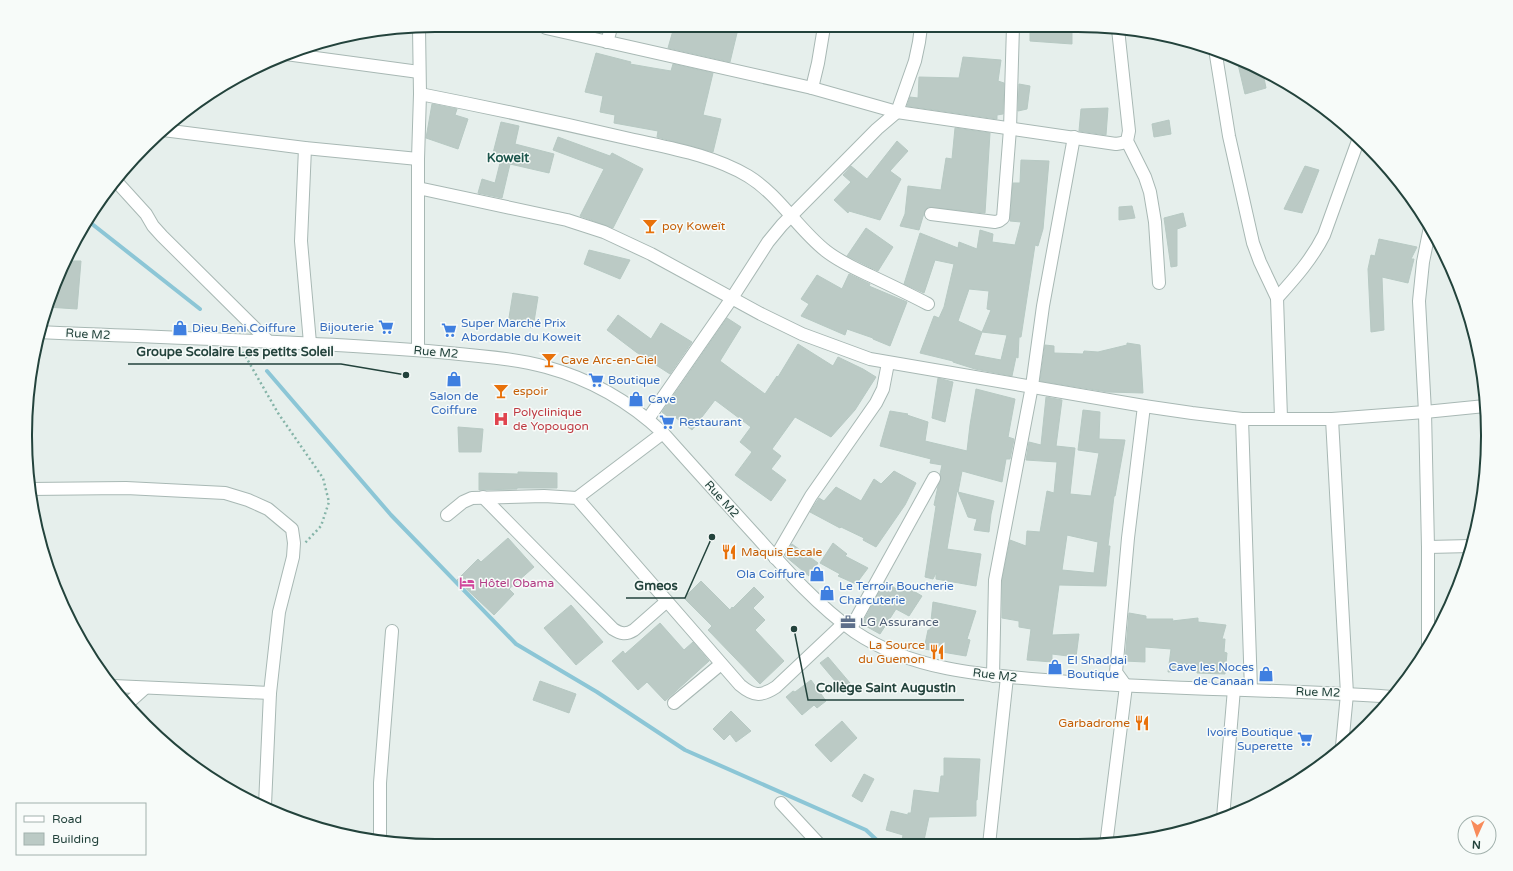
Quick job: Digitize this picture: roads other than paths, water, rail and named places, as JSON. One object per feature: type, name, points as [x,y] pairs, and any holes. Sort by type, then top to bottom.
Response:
[{"type":"street","points":[[563,32],[812,88],[897,112],[1116,144],[1127,141]]},
{"type":"street","points":[[607,42],[610,32]]},
{"type":"street","points":[[812,88],[823,32]]},
{"type":"street","points":[[648,419],[732,298],[768,242],[791,216],[876,129],[897,112],[915,61],[920,32]]},
{"type":"street","points":[[931,214],[995,222],[1003,218],[1010,129],[1013,32]]},
{"type":"street","points":[[418,350],[419,33]]},
{"type":"street","points":[[1119,34],[1129,131],[1127,141],[1145,177],[1150,192],[1159,284]]},
{"type":"street","points":[[299,56],[419,72]]},
{"type":"street","points":[[1216,57],[1229,136],[1253,243],[1277,298],[1281,418]]},
{"type":"street","points":[[420,94],[572,125],[674,149],[715,161],[748,176],[764,187],[826,251],[841,262],[928,304]]},
{"type":"street","points":[[170,131],[305,148],[418,159]]},
{"type":"street","points":[[993,676],[995,580],[1032,386],[1043,306],[1074,137]]},
{"type":"street","points":[[1277,298],[1317,250],[1324,235],[1357,144]]},
{"type":"street","points":[[305,148],[301,241],[310,343]]},
{"type":"street","points":[[119,185],[146,214],[153,226],[162,236],[269,342]]},
{"type":"street","points":[[418,188],[567,220],[604,232],[650,254],[761,314],[802,334],[870,359],[888,363],[1144,406],[1242,419],[1332,419],[1480,407]]},
{"type":"street","points":[[1428,236],[1423,262],[1420,300],[1425,412],[1428,635]]},
{"type":"street","name":"Rue M2","points":[[46,332],[310,343],[418,350],[511,360],[545,367],[581,379],[601,388],[648,419],[663,433],[775,558],[826,609],[847,626],[870,641],[922,663],[993,676],[1126,686],[1234,689],[1385,697]]},
{"type":"street","points":[[775,558],[811,496],[876,403],[883,389],[888,363]]},
{"type":"street","points":[[1107,838],[1126,686],[1116,672],[1128,538],[1144,406]]},
{"type":"street","points":[[1242,419],[1251,690]]},
{"type":"street","points":[[1332,419],[1347,694],[1343,740]]},
{"type":"street","points":[[448,515],[463,502],[472,498],[544,496],[577,498],[663,433]]},
{"type":"street","points":[[577,498],[740,685],[748,692],[757,695],[768,692],[776,687],[847,626],[934,478]]},
{"type":"street","points":[[35,488],[126,488],[224,494],[248,500],[268,509],[292,529],[294,543],[293,557],[279,612],[270,693],[265,801]]},
{"type":"street","points":[[483,497],[613,629],[620,634],[628,634],[634,630],[667,601]]},
{"type":"street","points":[[1428,547],[1465,546]]},
{"type":"street","points":[[380,835],[380,783],[392,632]]},
{"type":"street","points":[[674,703],[721,664]]},
{"type":"street","points":[[990,839],[1007,677]]},
{"type":"street","points":[[119,686],[270,693]]},
{"type":"street","points":[[131,701],[145,688]]},
{"type":"street","points":[[1224,811],[1234,689]]},
{"type":"street","points":[[781,803],[814,839]]},
{"type":"waterway","points":[[92,224],[200,309]]},
{"type":"waterway","points":[[267,371],[391,515],[516,644],[597,692],[685,750],[866,830],[876,839]]},
{"type":"place","name":"poy Koweït","points":[[650,226]]},
{"type":"place","name":"Bijouterie","points":[[386,327]]},
{"type":"place","name":"Dieu Beni Coiffure","points":[[180,328]]},
{"type":"place","name":"Super Marché Prix Abordable du Koweit","points":[[449,330]]},
{"type":"place","name":"Cave Arc-en-Ciel","points":[[549,360]]},
{"type":"place","name":"Groupe Scolaire Les petits Soleil","points":[[406,375]]},
{"type":"place","name":"Salon de Coiffure","points":[[454,379]]},
{"type":"place","name":"Boutique","points":[[596,380]]},
{"type":"place","name":"espoir","points":[[501,391]]},
{"type":"place","name":"Cave","points":[[636,399]]},
{"type":"place","name":"Polyclinique de Yopougon","points":[[501,419]]},
{"type":"place","name":"Restaurant","points":[[667,422]]},
{"type":"place","name":"Gmeos","points":[[712,537]]},
{"type":"place","name":"Maquis Escale","points":[[729,552]]},
{"type":"place","name":"Ola Coiffure","points":[[817,574]]},
{"type":"place","name":"Hôtel Obama","points":[[467,583]]},
{"type":"place","name":"Le Terroir Boucherie Charcuterie","points":[[827,593]]},
{"type":"place","name":"LG Assurance","points":[[848,622]]},
{"type":"place","name":"Collège Saint Augustin","points":[[794,629]]},
{"type":"place","name":"La Source du Guemon","points":[[937,652]]},
{"type":"place","name":"El Shaddai Boutique","points":[[1055,667]]},
{"type":"place","name":"Cave les Noces de Canaan","points":[[1266,674]]},
{"type":"place","name":"Garbadrome","points":[[1142,723]]},
{"type":"place","name":"Ivoire Boutique Superette","points":[[1305,739]]},
{"type":"district","name":"Koweit","points":[[508,158]]}]
